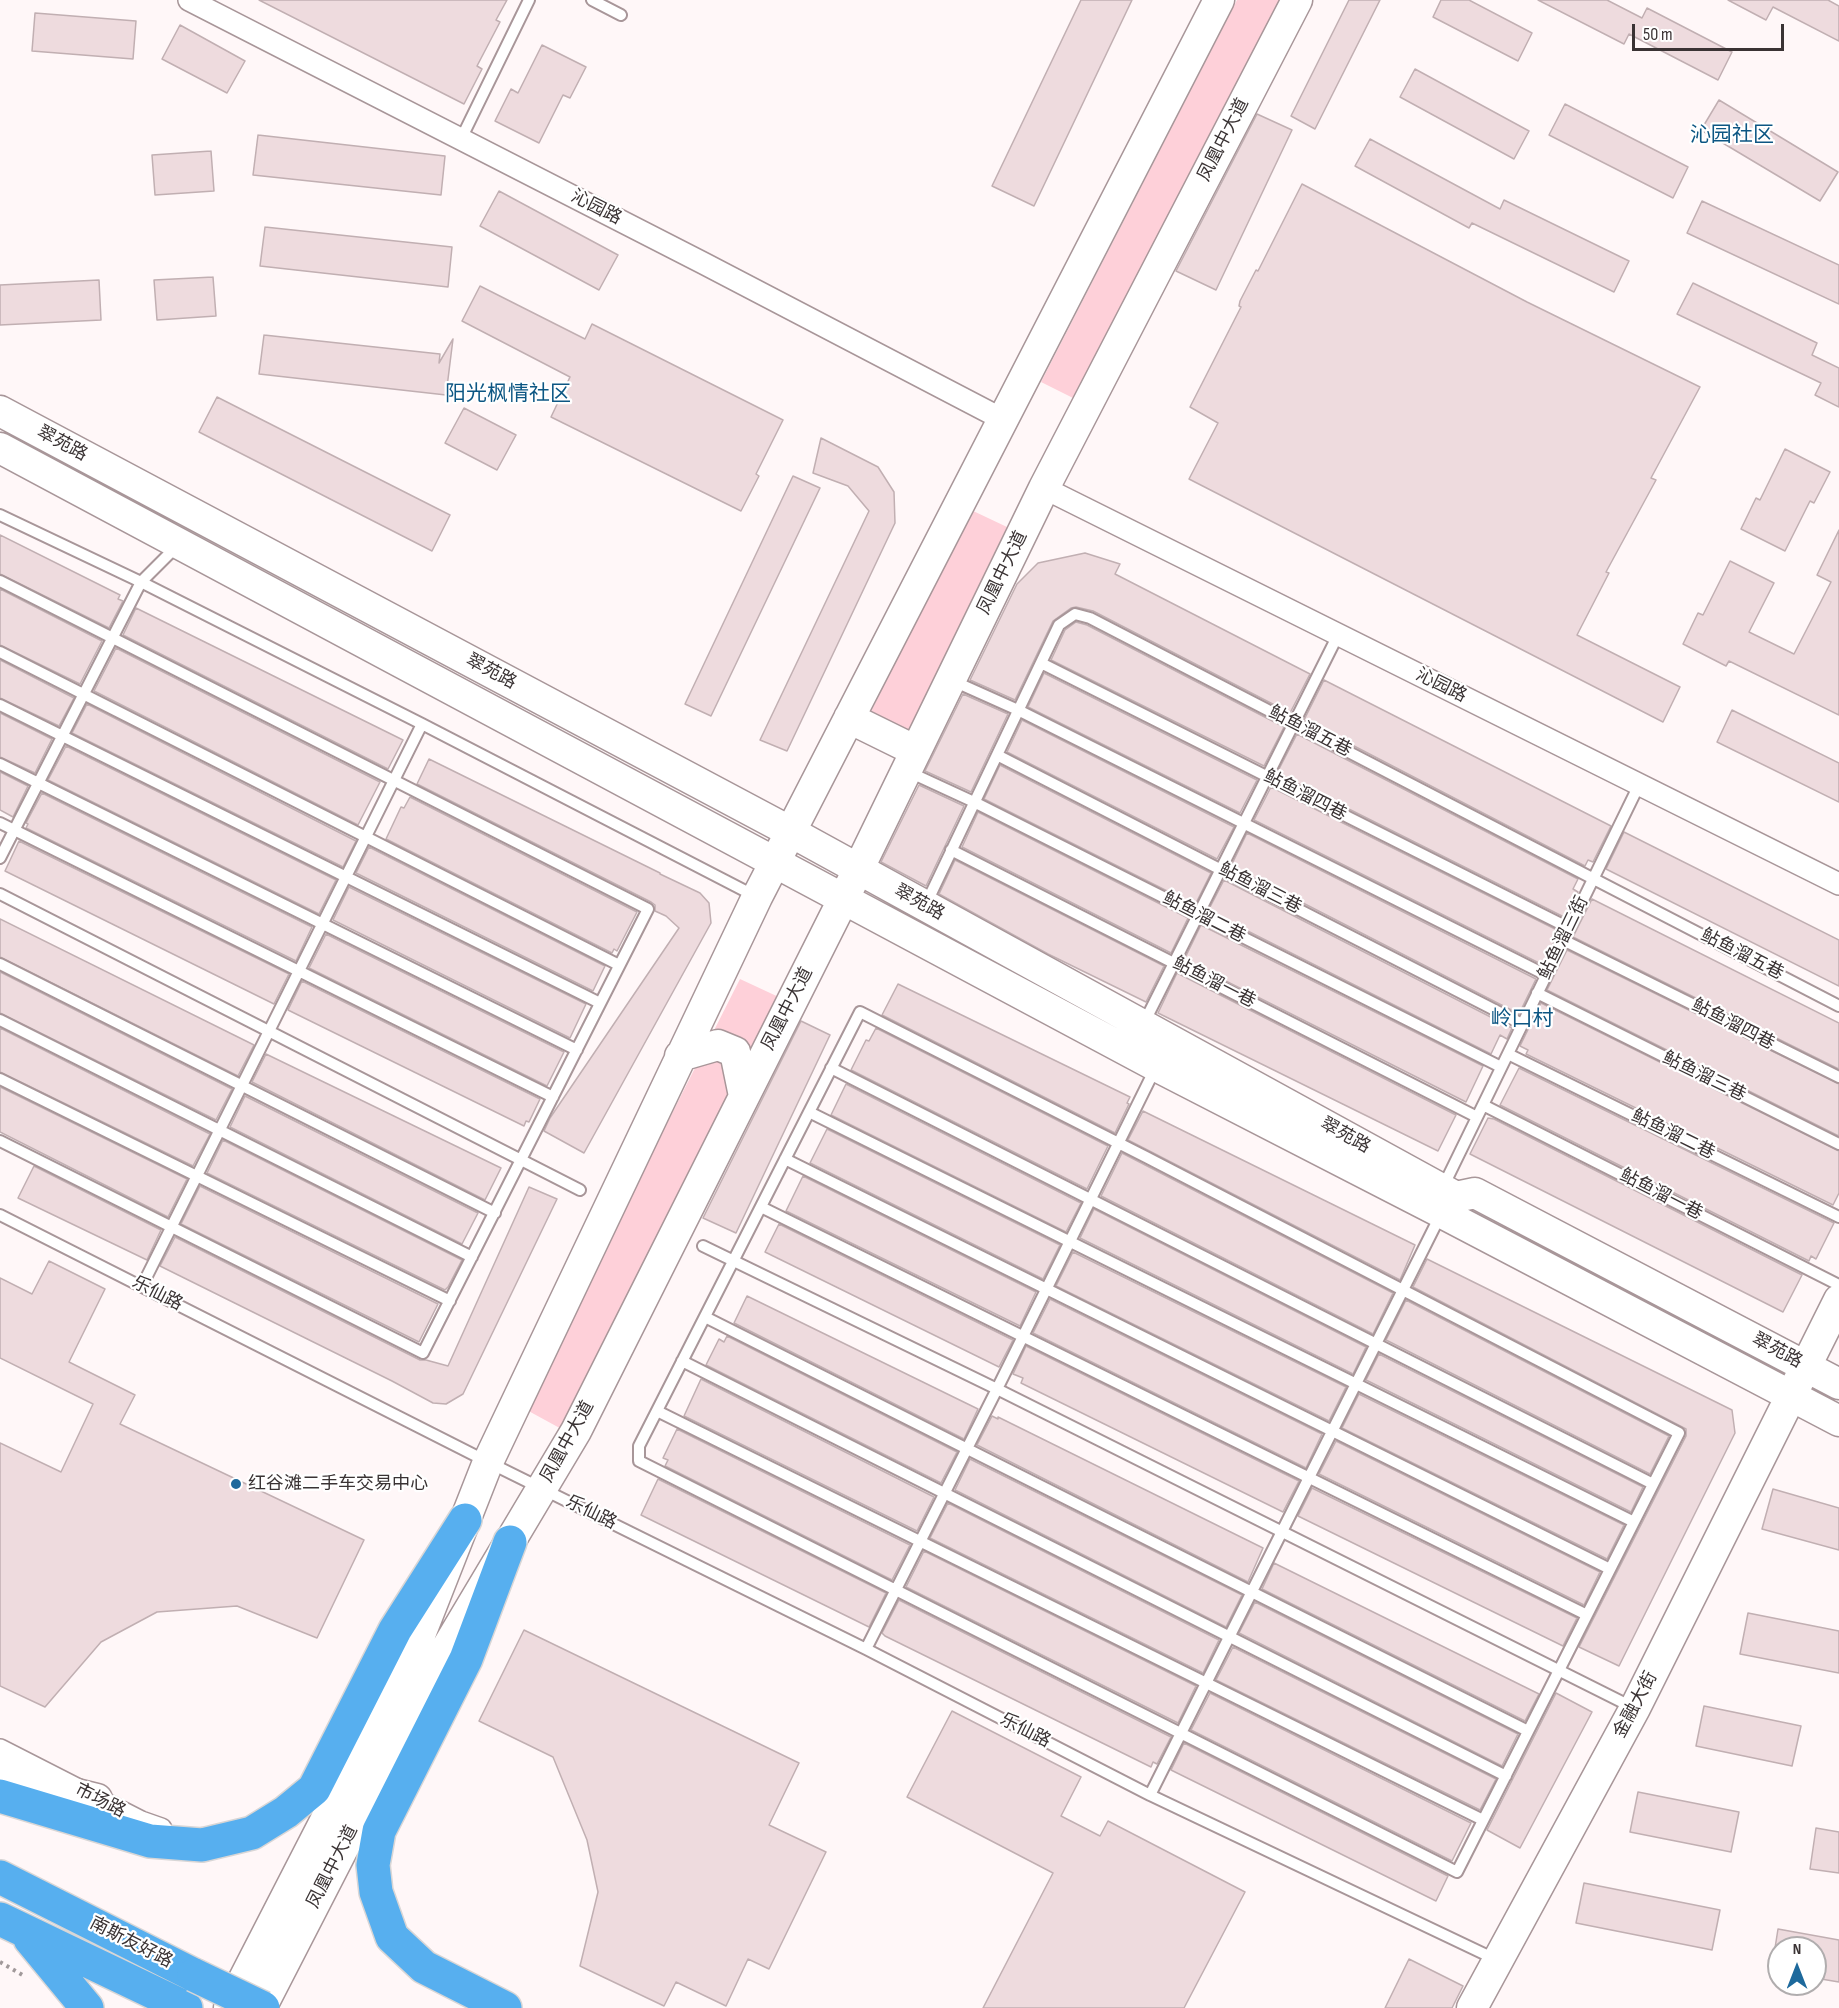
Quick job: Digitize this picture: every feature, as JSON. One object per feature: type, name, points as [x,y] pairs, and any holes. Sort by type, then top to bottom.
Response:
[{"type":"highway","points":[[0,1796],[150,1841],[202,1845],[252,1833],[286,1812],[314,1789],[395,1630],[465,1520]]},
{"type":"highway","points":[[505,2008],[424,1967],[392,1937],[376,1892],[373,1864],[379,1831],[466,1659],[510,1542]]},
{"type":"highway","name":"南斯友好路","points":[[0,1877],[262,2008]]},
{"type":"highway","points":[[12,1925],[87,2008]]},
{"type":"highway","name":"南斯友好路","points":[[12,1925],[183,2006]]},
{"type":"main road","name":"凤凰中大道","points":[[229,2008],[418,1640],[488,1462],[757,897],[1219,0]]},
{"type":"main road","name":"凤凰中大道","points":[[262,2008],[443,1654],[576,1431],[858,870],[1044,488],[1297,0]]},
{"type":"main road","name":"翠苑路","points":[[0,411],[791,832],[1143,1026],[1442,1201],[1791,1397],[1839,1421]]},
{"type":"main road","name":"翠苑路","points":[[0,448],[1156,1066],[1442,1201],[1475,1193],[1839,1384]]},
{"type":"main road","points":[[849,718],[911,761]]},
{"type":"main road","points":[[680,1056],[717,1045],[735,1052],[744,1096]]},
{"type":"main road","name":"金融大街","points":[[1472,2008],[1635,1708],[1839,1300]]},
{"type":"main road","points":[[0,1775],[97,1800]]},
{"type":"street","name":"沁园路","points":[[202,3],[1002,418]]},
{"type":"street","name":"沁园路","points":[[1044,488],[1839,884]]},
{"type":"street","name":"市场路","points":[[0,1750],[141,1822],[202,1845]]},
{"type":"lane","points":[[461,139],[529,0]]},
{"type":"lane","points":[[591,0],[621,15]]},
{"type":"lane","points":[[0,515],[141,582],[757,897]]},
{"type":"lane","points":[[0,858],[141,582],[180,543]]},
{"type":"lane","points":[[0,581],[648,909],[423,1353],[0,1141]]},
{"type":"lane","name":"鲇鱼溜五巷","points":[[925,907],[1059,625],[1075,614],[1090,618],[1839,1006]]},
{"type":"lane","points":[[1143,1026],[1338,635]]},
{"type":"lane","points":[[0,652],[619,965]]},
{"type":"lane","name":"鲇鱼溜四巷","points":[[1041,663],[1569,928]]},
{"type":"lane","points":[[951,680],[1018,710],[1546,975]]},
{"type":"lane","points":[[0,705],[600,1004]]},
{"type":"lane","points":[[142,1286],[422,724]]},
{"type":"lane","name":"鲇鱼溜三巷","points":[[997,755],[1522,1024]]},
{"type":"lane","name":"鲇鱼溜二巷","points":[[911,761],[974,802],[1501,1067]]},
{"type":"lane","points":[[0,764],[577,1050]]},
{"type":"lane","name":"鲇鱼溜三街","points":[[1150,1795],[1403,1290],[1477,1117],[1640,784]]},
{"type":"lane","points":[[0,823],[554,1097]]},
{"type":"lane","name":"鲇鱼溜一巷","points":[[951,850],[1477,1117]]},
{"type":"lane","points":[[0,894],[580,1190]]},
{"type":"lane","name":"鲇鱼溜四巷","points":[[1563,940],[1839,1077]]},
{"type":"lane","points":[[0,964],[495,1213]]},
{"type":"lane","name":"鲇鱼溜三巷","points":[[1537,993],[1839,1144]]},
{"type":"lane","points":[[860,1012],[1119,1143],[1679,1433],[1457,1872],[639,1461],[639,1446],[860,1012]]},
{"type":"lane","points":[[0,1020],[472,1257]]},
{"type":"lane","name":"鲇鱼溜二巷","points":[[1508,1054],[1839,1217]]},
{"type":"lane","points":[[866,1649],[998,1389],[1156,1066]]},
{"type":"lane","points":[[831,1068],[1653,1484]]},
{"type":"lane","points":[[0,1079],[450,1301]]},
{"type":"lane","name":"鲇鱼溜一巷","points":[[1483,1105],[1839,1285]]},
{"type":"lane","points":[[808,1112],[1634,1522]]},
{"type":"lane","points":[[785,1159],[1611,1569]]},
{"type":"lane","points":[[761,1207],[1587,1615]]},
{"type":"lane","name":"乐仙路","points":[[0,1215],[488,1462],[866,1649],[1150,1795],[1497,1960]]},
{"type":"lane","points":[[703,1246],[998,1389],[1635,1708]]},
{"type":"lane","points":[[705,1317],[1528,1731]]},
{"type":"lane","points":[[682,1361],[1506,1776]]},
{"type":"lane","points":[[657,1411],[1483,1820]]},
{"type":"shaded area","points":[[1237,0],[1288,0],[1083,403],[1041,382]]},
{"type":"shaded area","points":[[969,509],[1007,527],[908,732],[870,714]]},
{"type":"shaded area","points":[[740,979],[783,999],[567,1432],[523,1408]]},
{"type":"building","points":[[259,0],[507,0],[496,20],[500,22],[477,66],[482,69],[464,104]]},
{"type":"building","points":[[1081,0],[1132,0],[1034,206],[992,186]]},
{"type":"building","points":[[1349,0],[1380,0],[1315,129],[1291,116]]},
{"type":"building","points":[[1441,0],[1469,0],[1532,33],[1518,61],[1433,17]]},
{"type":"building","points":[[1538,0],[1607,0],[1642,18],[1647,8],[1732,52],[1718,80],[1629,34],[1624,44]]},
{"type":"building","points":[[1728,0],[1828,0],[1839,6],[1839,41],[1773,7],[1766,20]]},
{"type":"building","points":[[35,13],[136,21],[133,59],[32,51]]},
{"type":"building","points":[[180,25],[245,61],[227,93],[162,59]]},
{"type":"building","points":[[542,45],[586,67],[570,98],[563,95],[539,143],[495,121],[511,89],[518,93]]},
{"type":"building","points":[[1415,69],[1529,131],[1514,159],[1400,97]]},
{"type":"building","points":[[1719,100],[1838,172],[1820,201],[1701,130]]},
{"type":"building","points":[[1565,104],[1688,167],[1673,198],[1549,135]]},
{"type":"building","points":[[1257,114],[1292,130],[1216,290],[1176,271]]},
{"type":"building","points":[[258,135],[445,156],[441,195],[253,175]]},
{"type":"building","points":[[1370,139],[1500,209],[1504,200],[1629,261],[1614,292],[1472,223],[1469,228],[1355,166]]},
{"type":"building","points":[[211,151],[214,191],[155,195],[152,155]]},
{"type":"building","points":[[1302,184],[1527,302],[1700,387],[1651,478],[1656,480],[1606,572],[1609,573],[1577,635],[1680,687],[1663,722],[1189,479],[1218,423],[1190,407],[1241,307],[1239,306],[1240,301],[1256,270],[1258,271]]},
{"type":"building","points":[[499,191],[618,255],[599,290],[480,226]]},
{"type":"building","points":[[1702,201],[1839,265],[1839,304],[1687,233]]},
{"type":"building","points":[[265,227],[452,247],[448,287],[260,266]]},
{"type":"building","points":[[213,277],[216,316],[157,320],[154,280]]},
{"type":"building","points":[[99,280],[101,320],[0,325],[0,285]]},
{"type":"building","points":[[1693,283],[1817,343],[1812,355],[1839,368],[1839,407],[1815,395],[1821,383],[1677,314]]},
{"type":"building","points":[[480,286],[585,339],[592,324],[783,420],[756,474],[759,476],[741,511],[551,417],[570,377],[462,321]]},
{"type":"building","points":[[264,335],[440,354],[439,363],[453,339],[446,395],[259,374]]},
{"type":"building","points":[[217,397],[450,515],[432,551],[199,432]]},
{"type":"building","points":[[464,408],[516,435],[497,470],[445,443]]},
{"type":"building","points":[[821,438],[878,467],[894,492],[895,523],[787,751],[760,740],[869,511],[848,486],[813,473]]},
{"type":"building","points":[[1785,449],[1830,472],[1814,503],[1810,501],[1785,551],[1741,529],[1756,498],[1760,500]]},
{"type":"building","points":[[793,476],[820,488],[711,716],[685,704]]},
{"type":"building","points":[[1839,530],[1839,715],[1729,661],[1726,666],[1683,644],[1698,613],[1703,615],[1730,561],[1774,583],[1749,632],[1794,654],[1831,582],[1817,575]]},
{"type":"building","points":[[0,535],[120,595],[118,599],[123,601],[109,628],[0,574]]},
{"type":"building","points":[[1085,553],[1120,564],[1115,574],[1310,674],[1290,713],[1093,611],[1076,607],[1053,621],[1015,700],[970,680],[1017,584],[1038,563]]},
{"type":"building","points":[[0,589],[102,641],[80,684],[0,645]]},
{"type":"building","points":[[136,608],[403,740],[388,769],[123,635]]},
{"type":"building","points":[[1076,622],[1087,625],[1284,727],[1264,766],[1051,660],[1065,630]]},
{"type":"building","points":[[116,648],[380,782],[358,825],[94,691]]},
{"type":"building","points":[[0,660],[74,698],[59,726],[0,698]]},
{"type":"building","points":[[1044,673],[1257,780],[1240,813],[1028,707]]},
{"type":"building","points":[[1324,680],[1611,826],[1593,862],[1588,860],[1585,866],[1304,720]]},
{"type":"building","points":[[963,694],[1008,714],[971,792],[925,771]]},
{"type":"building","points":[[87,704],[356,841],[343,867],[72,733]]},
{"type":"building","points":[[1732,710],[1839,763],[1839,802],[1717,742]]},
{"type":"building","points":[[0,713],[52,739],[35,773],[0,757]]},
{"type":"building","points":[[1022,720],[1234,827],[1217,859],[1007,752]]},
{"type":"building","points":[[1297,734],[1578,879],[1573,889],[1578,892],[1566,918],[1277,773]]},
{"type":"building","points":[[66,746],[336,880],[319,914],[48,780]]},
{"type":"building","points":[[429,759],[700,893],[709,903],[711,923],[584,1153],[544,1131],[550,1118],[679,928],[666,916],[655,911],[655,905],[651,902],[417,784]]},
{"type":"building","points":[[1000,765],[1211,873],[1195,905],[984,799]]},
{"type":"building","points":[[0,772],[28,786],[13,817],[0,810]]},
{"type":"building","points":[[919,785],[964,806],[926,886],[881,862]]},
{"type":"building","points":[[1271,787],[1559,931],[1543,965],[1254,820]]},
{"type":"building","points":[[42,793],[312,927],[296,961],[26,828],[28,824],[26,823]]},
{"type":"building","points":[[410,797],[637,912],[617,951],[614,949],[612,953],[386,839],[401,807],[404,808]]},
{"type":"building","points":[[978,812],[1188,918],[1171,953],[962,847]]},
{"type":"building","points":[[1624,832],[1839,940],[1839,986],[1606,869]]},
{"type":"building","points":[[1247,833],[1536,979],[1519,1014],[1231,866]]},
{"type":"building","points":[[19,841],[289,974],[274,1004],[5,871]]},
{"type":"building","points":[[369,847],[605,966],[593,991],[356,873]]},
{"type":"building","points":[[955,860],[1164,966],[1146,1002],[1048,954],[939,894]]},
{"type":"building","points":[[1224,880],[1512,1028],[1507,1039],[1500,1035],[1491,1054],[1208,911]]},
{"type":"building","points":[[349,887],[586,1004],[570,1038],[333,920]]},
{"type":"building","points":[[1592,899],[1839,1023],[1839,1069],[1573,937]]},
{"type":"building","points":[[0,919],[254,1045],[238,1076],[0,957]]},
{"type":"building","points":[[1201,925],[1483,1066],[1466,1102],[1184,960]]},
{"type":"building","points":[[326,934],[564,1052],[547,1086],[309,968]]},
{"type":"building","points":[[1567,950],[1839,1084],[1839,1136],[1547,990]]},
{"type":"building","points":[[0,972],[232,1089],[216,1120],[0,1013]]},
{"type":"building","points":[[1177,973],[1456,1115],[1438,1151],[1158,1013]]},
{"type":"building","points":[[302,981],[540,1099],[529,1122],[526,1121],[524,1126],[288,1010]]},
{"type":"building","points":[[898,984],[1130,1097],[1115,1133],[882,1015]]},
{"type":"building","points":[[1541,1003],[1839,1151],[1839,1193],[1833,1205],[1526,1054],[1528,1050],[1520,1046]]},
{"type":"building","points":[[801,1021],[830,1035],[736,1233],[703,1218]]},
{"type":"building","points":[[0,1028],[210,1134],[193,1166],[0,1072]]},
{"type":"building","points":[[876,1028],[1108,1146],[1087,1189],[851,1070],[866,1040],[869,1041]]},
{"type":"building","points":[[266,1054],[501,1168],[485,1200],[252,1082]]},
{"type":"building","points":[[1519,1068],[1834,1223],[1816,1259],[1811,1256],[1809,1261],[1500,1105]]},
{"type":"building","points":[[846,1084],[1081,1203],[1066,1232],[831,1115]]},
{"type":"building","points":[[0,1087],[187,1179],[168,1217],[0,1132]]},
{"type":"building","points":[[245,1096],[478,1213],[462,1244],[230,1127]]},
{"type":"building","points":[[1143,1111],[1415,1245],[1400,1280],[1128,1140]]},
{"type":"building","points":[[1488,1118],[1802,1275],[1783,1312],[1470,1154]]},
{"type":"building","points":[[827,1129],[1060,1245],[1043,1279],[810,1163]]},
{"type":"building","points":[[223,1140],[462,1260],[448,1287],[445,1290],[207,1173]]},
{"type":"building","points":[[1122,1153],[1393,1293],[1373,1334],[1101,1196]]},
{"type":"building","points":[[34,1166],[161,1230],[147,1260],[18,1198]]},
{"type":"building","points":[[803,1176],[1036,1292],[1020,1326],[786,1211]]},
{"type":"building","points":[[200,1186],[438,1304],[419,1342],[181,1224]]},
{"type":"building","points":[[529,1187],[557,1199],[463,1394],[446,1404],[433,1403],[160,1266],[175,1237],[420,1360],[448,1366]]},
{"type":"building","points":[[1094,1209],[1366,1347],[1353,1374],[1080,1238]]},
{"type":"building","points":[[779,1224],[1013,1340],[999,1367],[765,1252]]},
{"type":"building","points":[[1073,1252],[1346,1387],[1329,1421],[1056,1286]]},
{"type":"building","points":[[1427,1259],[1732,1410],[1735,1433],[1619,1666],[1579,1647],[1686,1436],[1686,1429],[1413,1287]]},
{"type":"building","points":[[49,1261],[105,1289],[69,1362],[135,1395],[120,1424],[364,1540],[317,1638],[237,1606],[157,1612],[101,1642],[45,1707],[0,1686],[0,1443],[61,1472],[93,1404],[0,1358],[0,1278],[32,1294]]},
{"type":"building","points":[[747,1296],[978,1409],[964,1439],[734,1323]]},
{"type":"building","points":[[1050,1299],[1322,1434],[1306,1468],[1033,1333]]},
{"type":"building","points":[[1406,1300],[1669,1436],[1650,1474],[1386,1340]]},
{"type":"building","points":[[727,1336],[957,1452],[941,1483],[706,1365],[719,1339],[724,1342]]},
{"type":"building","points":[[1026,1346],[1299,1481],[1283,1512],[1021,1383],[1023,1378],[1013,1374]]},
{"type":"building","points":[[1379,1354],[1643,1487],[1631,1512],[1366,1380]]},
{"type":"building","points":[[701,1379],[934,1497],[917,1531],[684,1416]]},
{"type":"building","points":[[1359,1394],[1624,1525],[1607,1559],[1342,1428]]},
{"type":"building","points":[[992,1416],[1263,1548],[1248,1582],[977,1445]]},
{"type":"building","points":[[677,1429],[910,1545],[892,1580],[665,1466],[668,1460],[663,1458]]},
{"type":"building","points":[[1336,1441],[1600,1572],[1584,1605],[1319,1474]]},
{"type":"building","points":[[970,1459],[1242,1595],[1226,1627],[955,1490]]},
{"type":"building","points":[[658,1479],[886,1593],[869,1627],[641,1515]]},
{"type":"building","points":[[1312,1488],[1577,1618],[1563,1646],[1298,1516]]},
{"type":"building","points":[[1773,1489],[1839,1508],[1839,1550],[1762,1529]]},
{"type":"building","points":[[948,1503],[1219,1640],[1203,1673],[930,1538]]},
{"type":"building","points":[[924,1551],[1196,1686],[1178,1723],[906,1587]]},
{"type":"building","points":[[1274,1563],[1539,1694],[1525,1721],[1262,1589]]},
{"type":"building","points":[[899,1600],[1171,1737],[1157,1764],[1153,1762],[1151,1767],[885,1636],[882,1633]]},
{"type":"building","points":[[1255,1602],[1518,1734],[1502,1766],[1239,1633]]},
{"type":"building","points":[[1748,1613],[1839,1631],[1839,1673],[1740,1654]]},
{"type":"building","points":[[524,1630],[799,1763],[769,1825],[826,1852],[769,1969],[748,1959],[726,2006],[676,1982],[664,2006],[580,1966],[598,1892],[587,1840],[553,1757],[479,1721]]},
{"type":"building","points":[[1233,1647],[1496,1779],[1480,1810],[1216,1680]]},
{"type":"building","points":[[1210,1693],[1471,1823],[1452,1861],[1191,1730]]},
{"type":"building","points":[[1556,1693],[1592,1712],[1520,1848],[1487,1830]]},
{"type":"building","points":[[1704,1706],[1801,1726],[1792,1766],[1696,1746]]},
{"type":"building","points":[[952,1711],[1081,1777],[1061,1816],[1100,1836],[1108,1821],[1245,1892],[1184,2008],[983,2008],[1053,1873],[907,1797]]},
{"type":"building","points":[[1184,1743],[1448,1876],[1436,1901],[1171,1770]]},
{"type":"building","points":[[1638,1792],[1739,1812],[1731,1852],[1630,1832]]},
{"type":"building","points":[[1816,1828],[1839,1832],[1839,1873],[1810,1869]]},
{"type":"building","points":[[1584,1883],[1720,1910],[1712,1950],[1576,1923]]},
{"type":"building","points":[[1778,1929],[1817,1936],[1777,1936]]},
{"type":"building","points":[[1827,1938],[1839,1940],[1839,1982],[1827,1980]]},
{"type":"building","points":[[1409,1959],[1463,1986],[1452,2008],[1385,2008]]},
{"type":"place","name":"红谷滩二手车交易中心","points":[[236,1484]]},
{"type":"district","name":"沁园社区","points":[[1732,136]]},
{"type":"district","name":"阳光枫情社区","points":[[508,395]]},
{"type":"district","name":"岭口村","points":[[1522,1020]]}]
